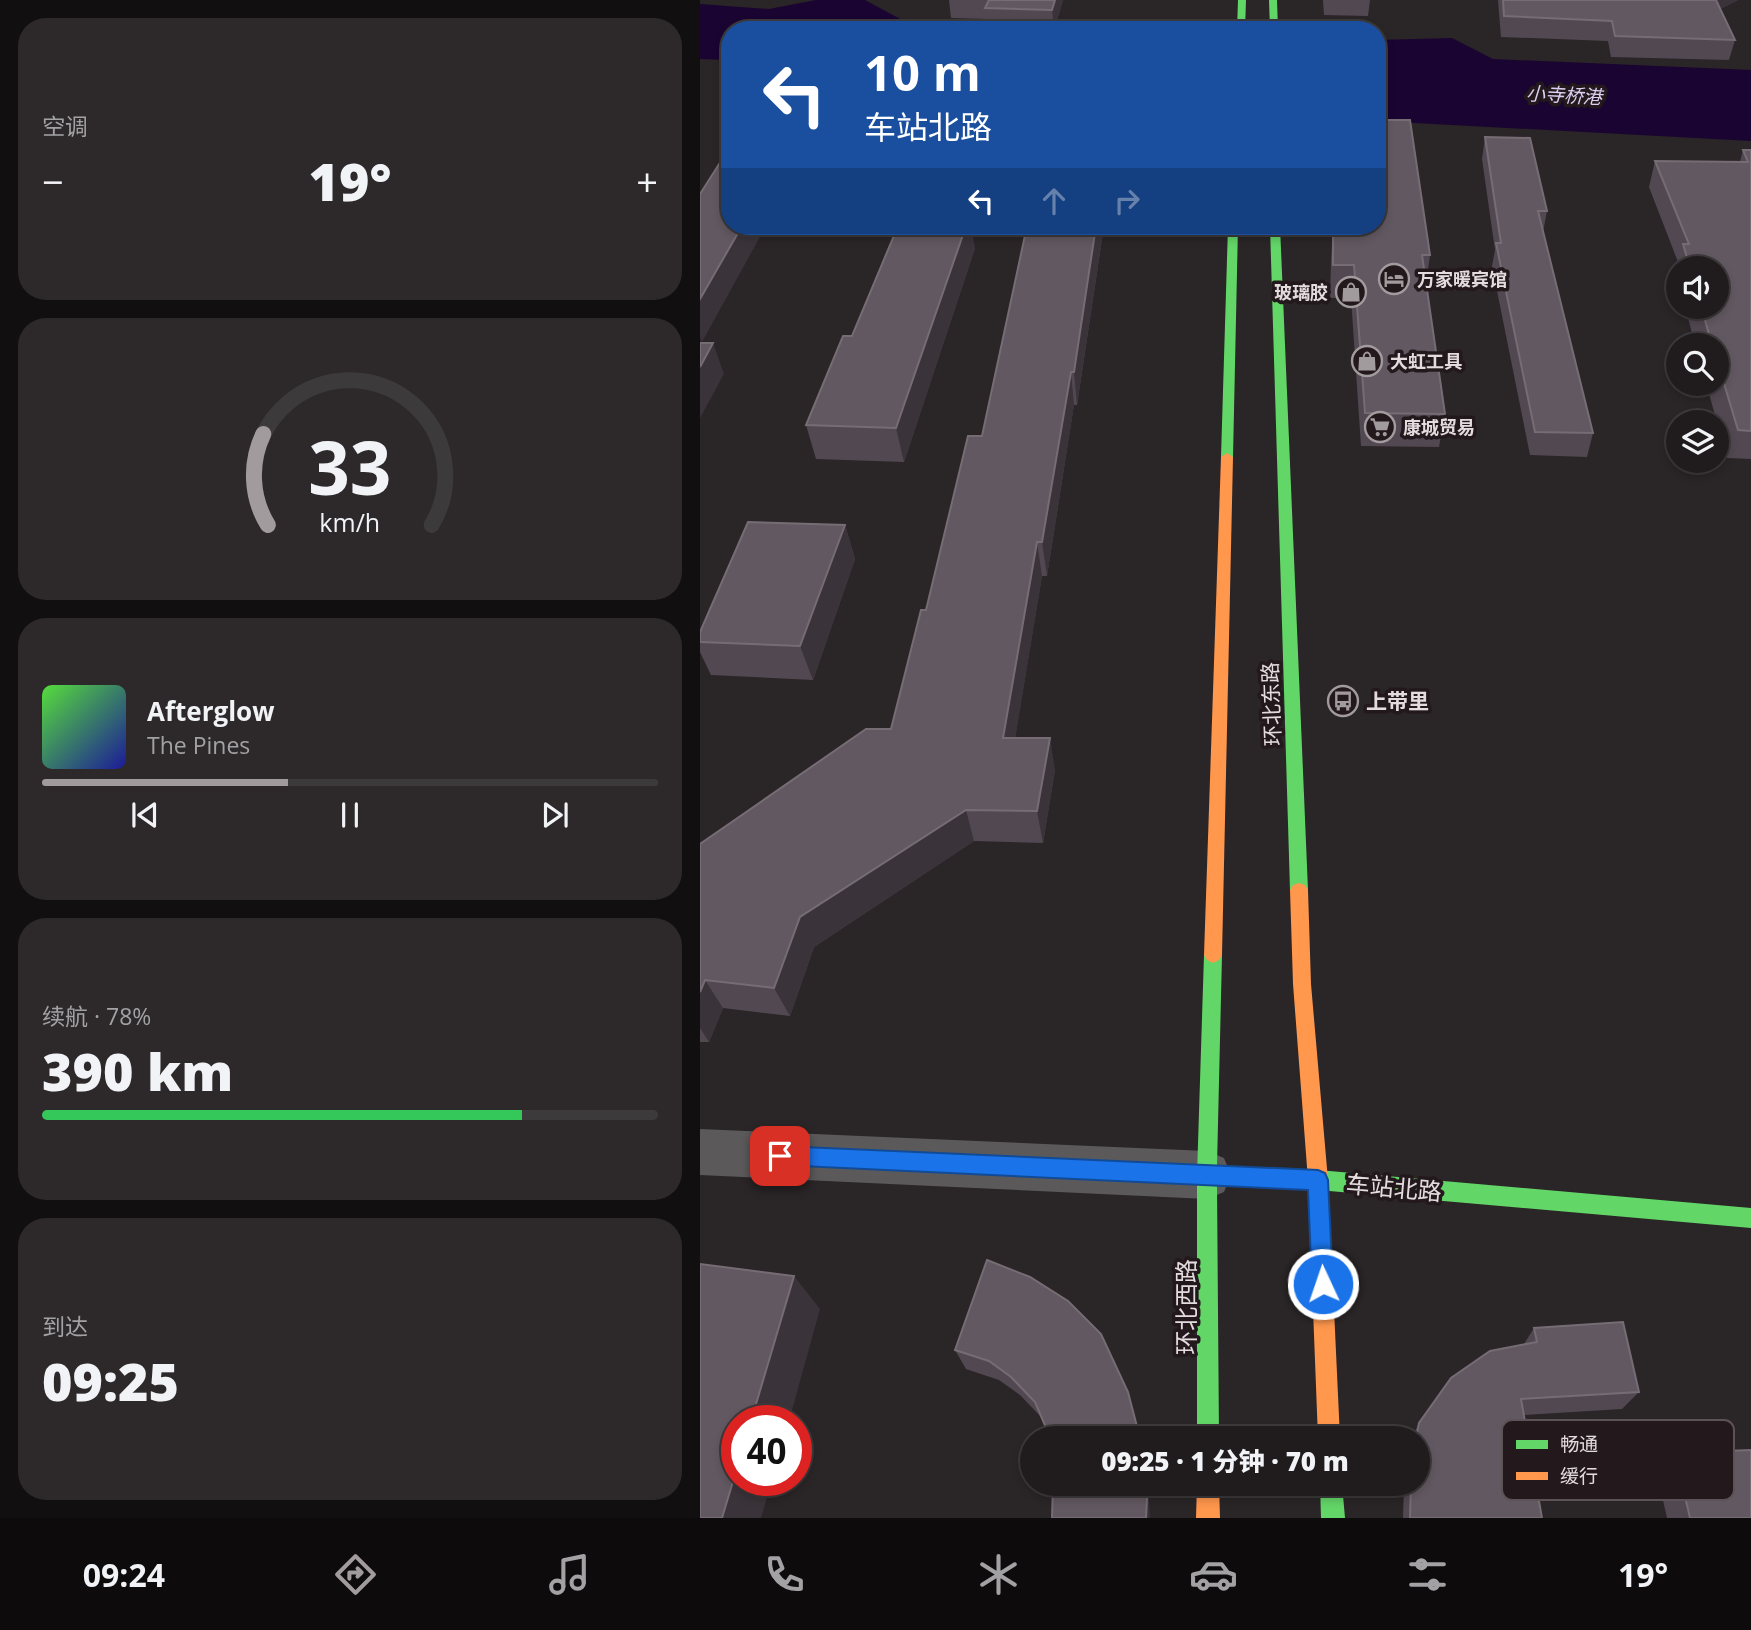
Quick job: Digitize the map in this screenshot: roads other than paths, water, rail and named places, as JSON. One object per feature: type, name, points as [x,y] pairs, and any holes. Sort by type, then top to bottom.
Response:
[{"type":"street","points":[[1207,1175],[1233,235]]},
{"type":"street","name":"环北东路","points":[[1275,235],[1302,984],[1318,1180]]},
{"type":"street","name":"车站北路","points":[[700,1152],[1318,1180],[1751,1218]]},
{"type":"street","name":"环北西路","points":[[1207,1175],[1208,1426]]},
{"type":"street","points":[[1318,1180],[1328,1426]]},
{"type":"street","points":[[1208,1496],[1208,1518]]},
{"type":"street","points":[[1332,1496],[1333,1518]]},
{"type":"water","points":[[816,0],[865,0],[904,21],[721,21],[721,60],[700,59],[700,4],[769,9]]},
{"type":"water","name":"小寺桥港","points":[[1452,38],[1493,59],[1751,70],[1751,141],[1386,121],[1386,40]]},
{"type":"place","name":"万家暖宾馆","points":[[1394,279]]},
{"type":"place","name":"玻璃胶","points":[[1351,292]]},
{"type":"place","name":"大虹工具","points":[[1367,361]]},
{"type":"place","name":"康城贸易","points":[[1380,427]]},
{"type":"place","name":"上带里","points":[[1343,701]]}]
